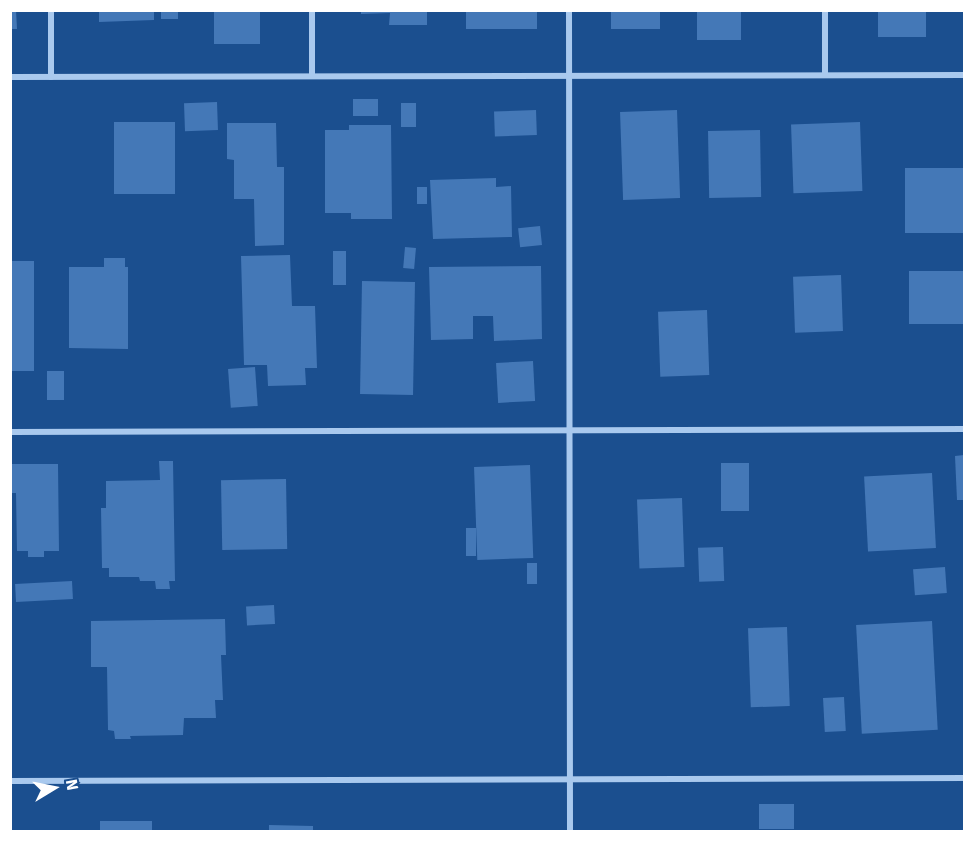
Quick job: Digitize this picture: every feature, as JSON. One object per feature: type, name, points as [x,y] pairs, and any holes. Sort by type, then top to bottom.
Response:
[{"type":"street","points":[[51,10],[51,77]]},
{"type":"street","points":[[312,10],[312,76]]},
{"type":"street","points":[[569,10],[570,831]]},
{"type":"street","points":[[825,10],[825,75]]},
{"type":"street","points":[[10,77],[964,75]]},
{"type":"street","points":[[10,432],[964,429]]},
{"type":"street","points":[[10,782],[964,778]]},
{"type":"building","points":[[10,10],[16,10],[17,29],[10,29]]},
{"type":"building","points":[[99,10],[154,10],[154,20],[99,22]]},
{"type":"building","points":[[161,10],[178,10],[178,19],[161,19]]},
{"type":"building","points":[[214,10],[260,10],[260,44],[214,44]]},
{"type":"building","points":[[361,10],[427,10],[427,25],[389,25],[390,13],[361,14]]},
{"type":"building","points":[[466,10],[537,10],[537,29],[466,29]]},
{"type":"building","points":[[611,10],[660,10],[660,29],[611,29]]},
{"type":"building","points":[[697,10],[741,10],[741,40],[697,40]]},
{"type":"building","points":[[878,10],[926,10],[926,37],[878,37]]},
{"type":"building","points":[[353,99],[378,99],[378,116],[353,116]]},
{"type":"building","points":[[217,102],[218,130],[185,131],[184,103]]},
{"type":"building","points":[[401,103],[416,103],[416,127],[401,127]]},
{"type":"building","points":[[536,110],[537,135],[495,136],[494,111]]},
{"type":"building","points":[[677,110],[680,198],[623,200],[620,112]]},
{"type":"building","points":[[114,122],[175,122],[175,194],[114,194]]},
{"type":"building","points":[[860,122],[862,191],[793,193],[791,124]]},
{"type":"building","points":[[227,123],[276,123],[277,167],[284,167],[284,245],[255,246],[254,199],[234,199],[234,160],[227,159]]},
{"type":"building","points":[[349,125],[391,125],[392,219],[351,219],[351,213],[325,213],[325,130],[349,130]]},
{"type":"building","points":[[760,130],[761,197],[709,198],[708,131]]},
{"type":"building","points":[[905,168],[964,168],[964,233],[905,233]]},
{"type":"building","points":[[496,178],[496,187],[511,186],[512,237],[433,239],[430,180]]},
{"type":"building","points":[[417,187],[427,187],[427,204],[417,204]]},
{"type":"building","points":[[540,226],[542,245],[520,247],[518,228]]},
{"type":"building","points":[[405,247],[416,248],[414,269],[403,268]]},
{"type":"building","points":[[333,251],[346,251],[346,285],[333,285]]},
{"type":"building","points":[[290,255],[292,306],[315,306],[317,368],[305,368],[306,385],[268,386],[267,365],[244,365],[241,256]]},
{"type":"building","points":[[104,258],[125,258],[125,267],[128,267],[128,349],[69,348],[69,267],[104,267]]},
{"type":"building","points":[[10,261],[34,261],[34,371],[10,371]]},
{"type":"building","points":[[541,266],[542,339],[494,341],[493,316],[473,316],[473,339],[431,340],[429,267]]},
{"type":"building","points":[[909,271],[964,271],[964,324],[909,324]]},
{"type":"building","points":[[841,275],[843,331],[795,333],[793,277]]},
{"type":"building","points":[[362,281],[415,282],[413,395],[360,394]]},
{"type":"building","points":[[707,310],[709,375],[660,377],[658,312]]},
{"type":"building","points":[[533,361],[535,401],[498,403],[496,363]]},
{"type":"building","points":[[255,367],[258,406],[231,408],[228,369]]},
{"type":"building","points":[[47,371],[64,371],[64,400],[47,400]]},
{"type":"building","points":[[964,455],[964,500],[957,500],[955,456]]},
{"type":"building","points":[[159,461],[173,461],[175,581],[169,581],[170,589],[156,589],[155,581],[140,581],[139,577],[109,577],[109,568],[102,568],[101,508],[106,508],[106,481],[160,480]]},
{"type":"building","points":[[721,463],[749,463],[749,511],[721,511]]},
{"type":"building","points":[[10,464],[58,464],[59,551],[44,551],[44,557],[28,557],[28,551],[17,551],[16,493],[10,493]]},
{"type":"building","points":[[530,465],[533,558],[477,560],[474,467]]},
{"type":"building","points":[[932,473],[936,548],[868,551],[864,477]]},
{"type":"building","points":[[286,479],[287,549],[222,550],[221,480]]},
{"type":"building","points":[[682,498],[684,567],[639,569],[637,500]]},
{"type":"building","points":[[466,528],[476,528],[476,556],[466,556]]},
{"type":"building","points":[[723,547],[724,581],[699,582],[698,548]]},
{"type":"building","points":[[527,563],[537,563],[537,584],[527,584]]},
{"type":"building","points":[[945,567],[947,593],[915,595],[913,569]]},
{"type":"building","points":[[72,581],[73,599],[16,602],[15,584]]},
{"type":"building","points":[[274,605],[275,624],[247,625],[246,606]]},
{"type":"building","points":[[225,619],[226,655],[221,655],[223,700],[215,700],[216,718],[184,718],[183,735],[130,736],[131,739],[115,739],[114,731],[108,730],[107,667],[91,667],[91,621]]},
{"type":"building","points":[[932,621],[938,730],[862,734],[856,625]]},
{"type":"building","points":[[787,627],[790,706],[751,707],[748,628]]},
{"type":"building","points":[[844,697],[846,731],[825,732],[823,698]]},
{"type":"building","points":[[759,804],[794,804],[794,829],[759,829]]},
{"type":"building","points":[[100,821],[152,821],[152,832],[100,832]]},
{"type":"building","points":[[269,825],[313,826],[313,832],[269,832]]}]
